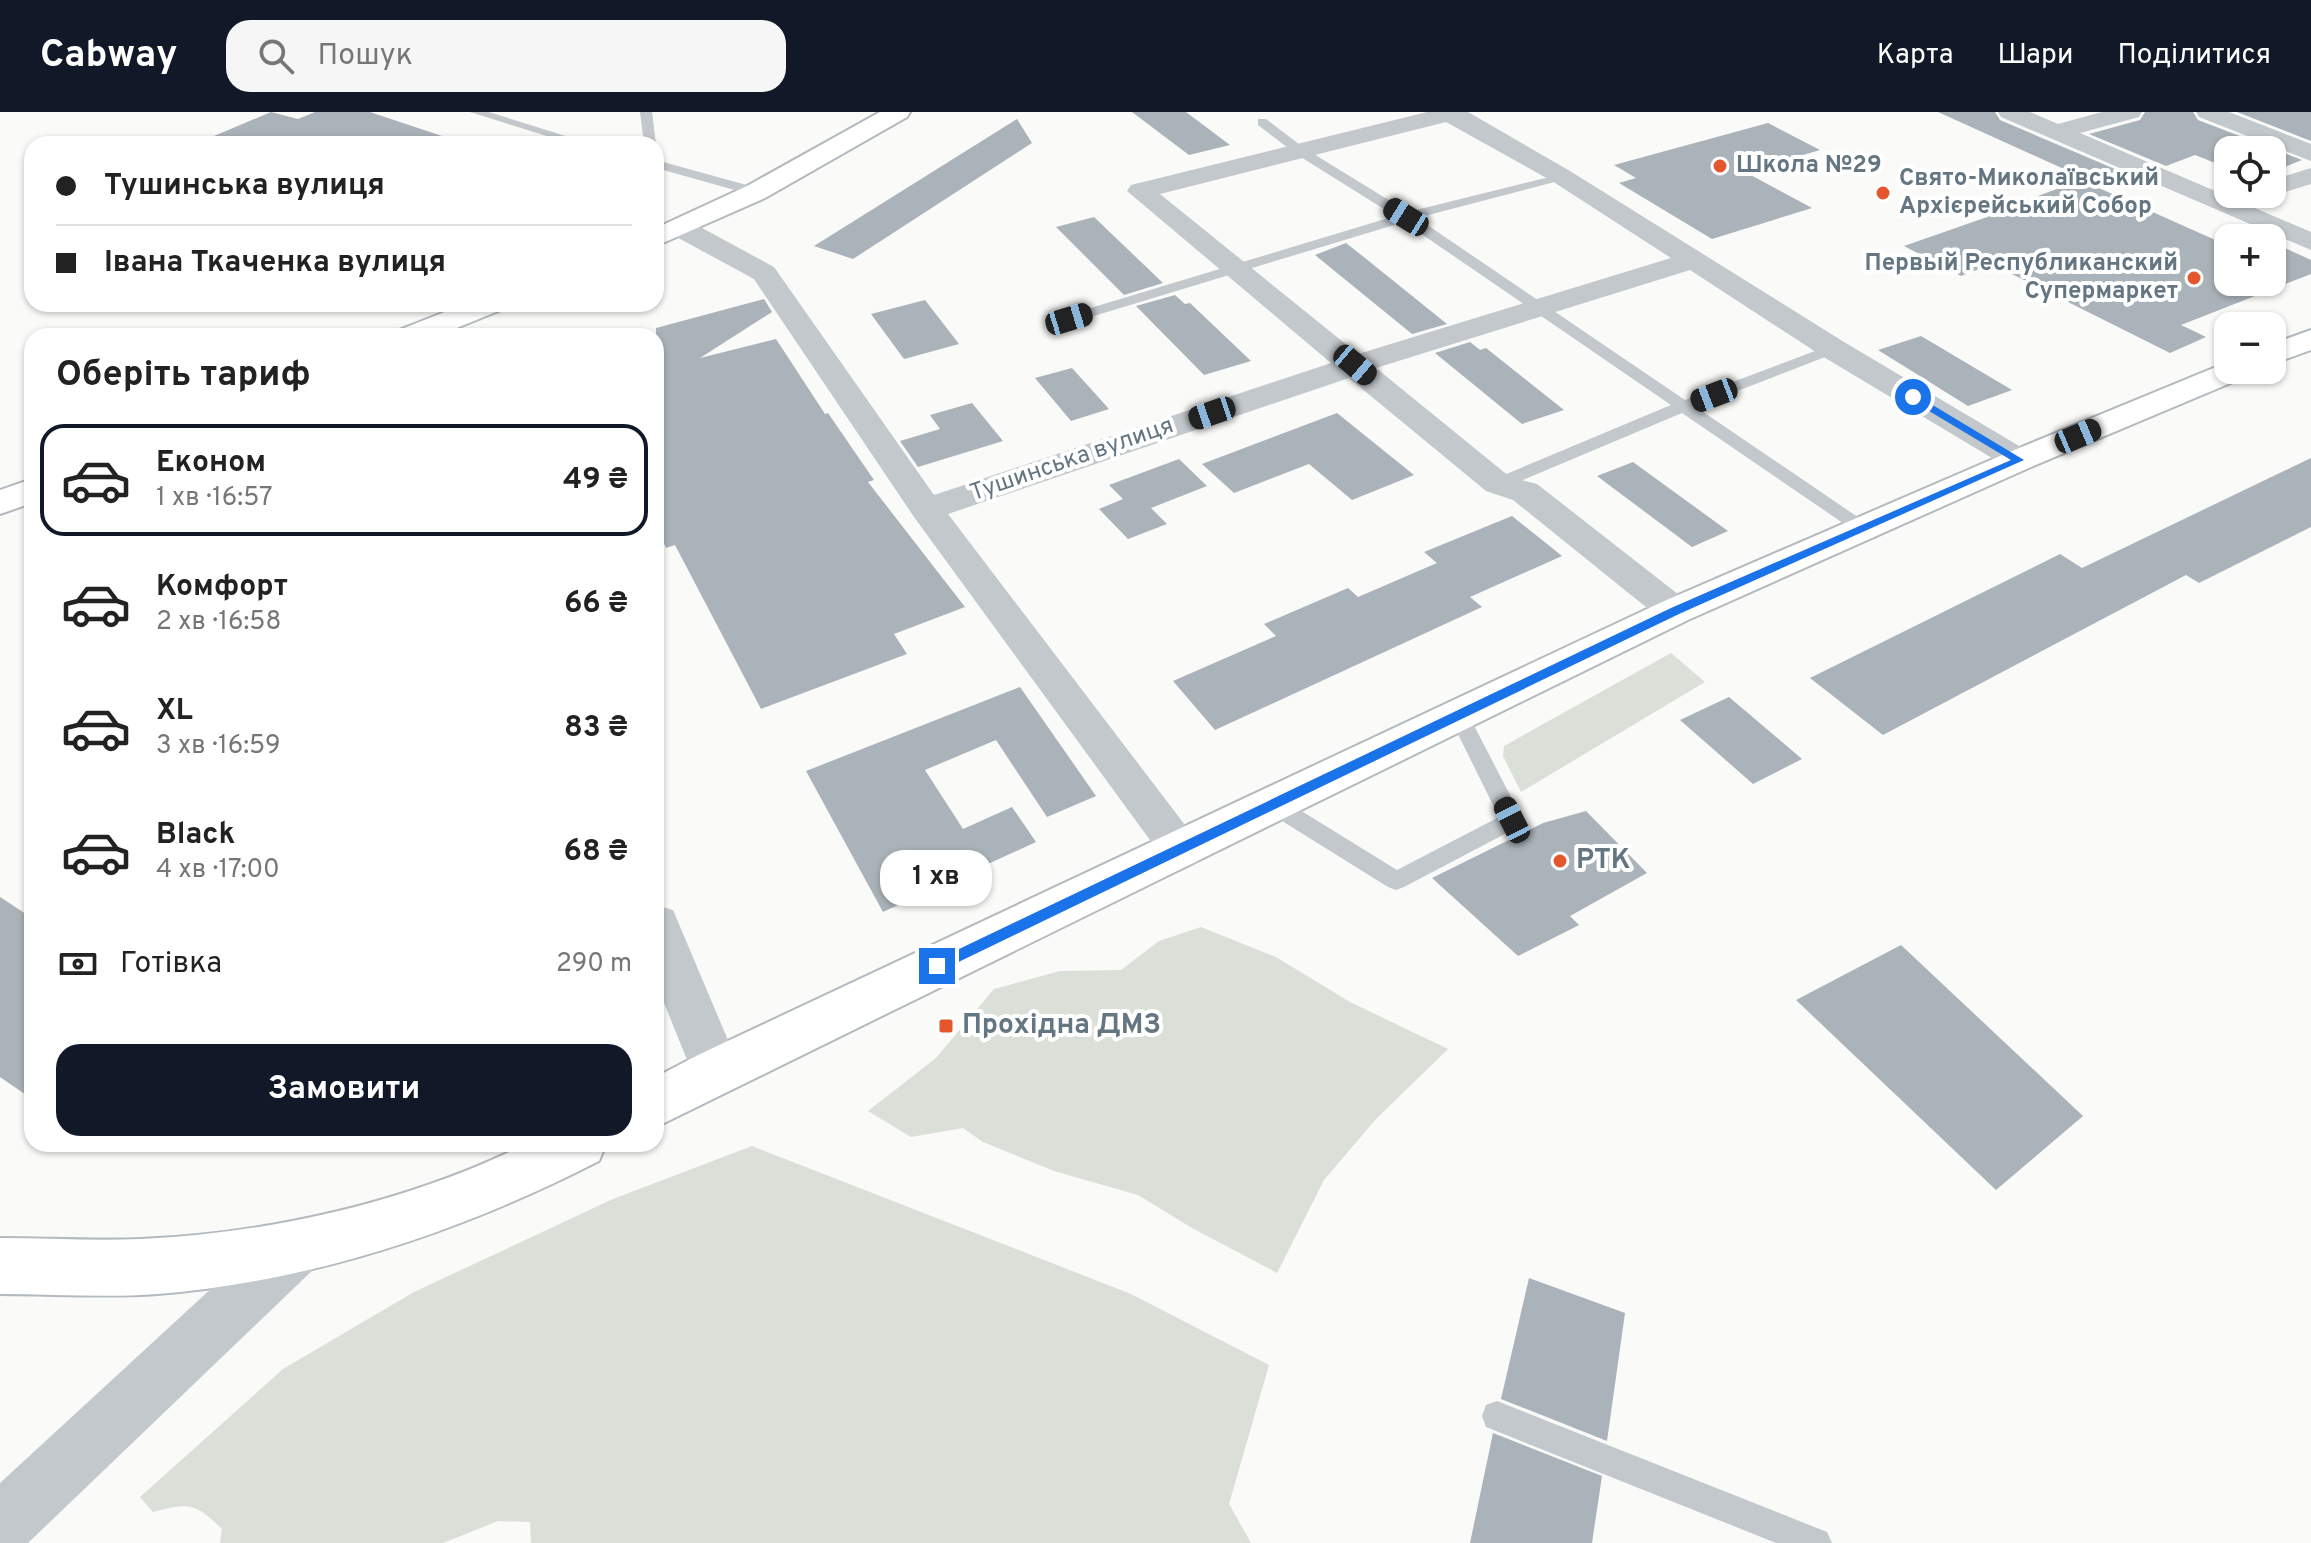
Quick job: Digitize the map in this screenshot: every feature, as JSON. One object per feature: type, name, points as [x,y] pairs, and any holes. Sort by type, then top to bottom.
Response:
[{"type":"main road","points":[[669,233],[756,192],[898,112]]},
{"type":"main road","points":[[431,328],[471,312]]},
{"type":"main road","points":[[2286,349],[2311,339]]},
{"type":"main road","points":[[664,1099],[1675,611],[2214,378]]},
{"type":"main road","points":[[0,503],[24,493]]},
{"type":"main road","points":[[0,1266],[157,1266],[297,1247],[417,1213],[527,1173],[565,1152]]},
{"type":"street","points":[[2010,112],[2214,200]]},
{"type":"street","points":[[2056,132],[2130,112]]},
{"type":"street","points":[[2208,112],[2311,153]]},
{"type":"street","points":[[1675,611],[1525,492],[1498,484],[1140,191],[1450,113],[1561,176],[1833,349],[2019,460]]},
{"type":"street","points":[[2286,184],[2311,176]]},
{"type":"street","points":[[2233,208],[2311,242]]},
{"type":"street","name":"Тушинська вулиця","points":[[669,233],[764,273],[926,509],[1182,850]]},
{"type":"street","name":"Тушинська вулиця","points":[[926,509],[1355,365],[1694,260]]},
{"type":"street","points":[[664,944],[716,1071]]},
{"type":"street","points":[[0,1526],[297,1247]]},
{"type":"lane","points":[[476,112],[558,136]]},
{"type":"lane","points":[[646,112],[649,136]]},
{"type":"lane","points":[[1262,122],[1300,151],[1406,217],[1862,528]]},
{"type":"lane","points":[[664,157],[699,176]]},
{"type":"lane","points":[[664,166],[756,192]]},
{"type":"lane","points":[[1069,319],[1406,217],[1561,176]]},
{"type":"lane","points":[[1498,484],[1684,406],[1833,349]]},
{"type":"lane","points":[[1274,805],[1396,881],[1512,820],[1458,714]]},
{"type":"lane","points":[[1497,1416],[1816,1543]]},
{"type":"shaded area","points":[[1671,653],[1705,682],[1521,792],[1503,756],[1504,746]]},
{"type":"shaded area","points":[[1201,927],[1276,957],[1350,1002],[1448,1049],[1376,1119],[1324,1180],[1277,1273],[1138,1195],[1054,1171],[983,1142],[963,1128],[911,1137],[868,1111],[936,1058],[994,989],[1060,971],[1121,970],[1159,941]]},
{"type":"shaded area","points":[[752,1146],[1131,1294],[1269,1365],[1229,1504],[1251,1543],[531,1543],[530,1522],[498,1521],[443,1543],[220,1543],[222,1529],[205,1514],[183,1506],[153,1512],[140,1497],[283,1369],[414,1292],[613,1199]]},
{"type":"building","points":[[271,112],[298,119],[315,112],[370,112],[442,136],[214,136]]},
{"type":"building","points":[[1132,112],[1186,112],[1230,145],[1189,155]]},
{"type":"building","points":[[1938,112],[1995,112],[2000,120],[2136,178],[2108,189]]},
{"type":"building","points":[[2145,112],[2193,112],[2198,120],[2240,136],[2214,136],[2214,162],[2195,155],[2166,166],[2089,134],[2140,120]]},
{"type":"building","points":[[2237,112],[2311,112],[2311,141]]},
{"type":"building","points":[[1017,119],[1032,143],[853,259],[814,246]]},
{"type":"building","name":"Школа №29","points":[[1768,123],[1820,150],[1745,172],[1812,208],[1712,239],[1619,183],[1636,178],[1614,165]]},
{"type":"building","points":[[2286,154],[2302,160],[2286,166]]},
{"type":"building","points":[[2081,180],[2214,239],[2214,296],[2255,296],[2181,325],[2206,337],[2170,353],[1992,264],[1961,276],[1904,246],[2033,201],[2030,199]]},
{"type":"building","points":[[1094,217],[1163,283],[1124,295],[1056,227]]},
{"type":"building","points":[[1346,243],[1447,324],[1412,334],[1315,255]]},
{"type":"building","points":[[2286,248],[2311,260],[2311,274],[2286,284]]},
{"type":"building","points":[[1175,295],[1185,304],[1190,303],[1251,361],[1204,375],[1136,306]]},
{"type":"building","points":[[764,299],[772,312],[700,358],[776,339],[825,414],[828,413],[874,480],[868,482],[965,607],[894,634],[907,654],[761,709],[675,545],[666,548],[664,544],[664,328],[656,328]]},
{"type":"building","points":[[925,300],[959,344],[904,359],[871,314]]},
{"type":"building","points":[[1921,336],[2012,390],[1968,406],[1878,350]]},
{"type":"building","points":[[1470,342],[1480,350],[1486,348],[1564,410],[1522,424],[1435,353]]},
{"type":"building","points":[[1072,368],[1109,409],[1071,421],[1035,378]]},
{"type":"building","points":[[972,403],[1003,441],[918,467],[900,441],[940,429],[930,415]]},
{"type":"building","points":[[1337,413],[1414,475],[1352,500],[1309,464],[1234,493],[1202,464]]},
{"type":"building","points":[[2311,458],[2311,527],[2199,583],[2186,575],[1883,735],[1810,678],[2060,554],[2082,568]]},
{"type":"building","points":[[1179,459],[1207,486],[1151,508],[1167,524],[1128,539],[1099,509],[1123,499],[1109,485]]},
{"type":"building","points":[[1633,462],[1728,531],[1692,547],[1597,476]]},
{"type":"building","points":[[1512,516],[1562,556],[1470,597],[1482,607],[1215,730],[1173,681],[1276,636],[1264,624],[1348,588],[1358,597],[1437,563],[1424,552]]},
{"type":"building","points":[[1020,687],[1096,796],[1047,817],[996,740],[925,770],[963,829],[1012,807],[1036,842],[883,912],[806,771]]},
{"type":"building","points":[[1729,697],[1802,759],[1753,784],[1680,720]]},
{"type":"building","points":[[1586,811],[1647,873],[1570,916],[1579,925],[1518,956],[1432,878],[1543,823]]},
{"type":"building","points":[[0,897],[24,913],[24,1094],[0,1077]]},
{"type":"building","points":[[1901,945],[2083,1116],[1996,1190],[1796,1000]]},
{"type":"building","points":[[1529,1278],[1625,1313],[1607,1441],[1501,1399]]},
{"type":"building","points":[[1493,1433],[1602,1476],[1592,1543],[1470,1543]]},
{"type":"place","name":"Школа №29","points":[[1720,166]]},
{"type":"place","name":"Свято-Миколаївський Архієрейський Собор","points":[[1883,193]]},
{"type":"place","name":"Первый Республиканский Супермаркет","points":[[2194,278]]},
{"type":"place","name":"РТК","points":[[1560,861]]},
{"type":"place","name":"Прохідна ДМЗ","points":[[946,1026]]},
{"type":"route","points":[[937,966],[1675,611],[2019,460],[1913,397]]}]
